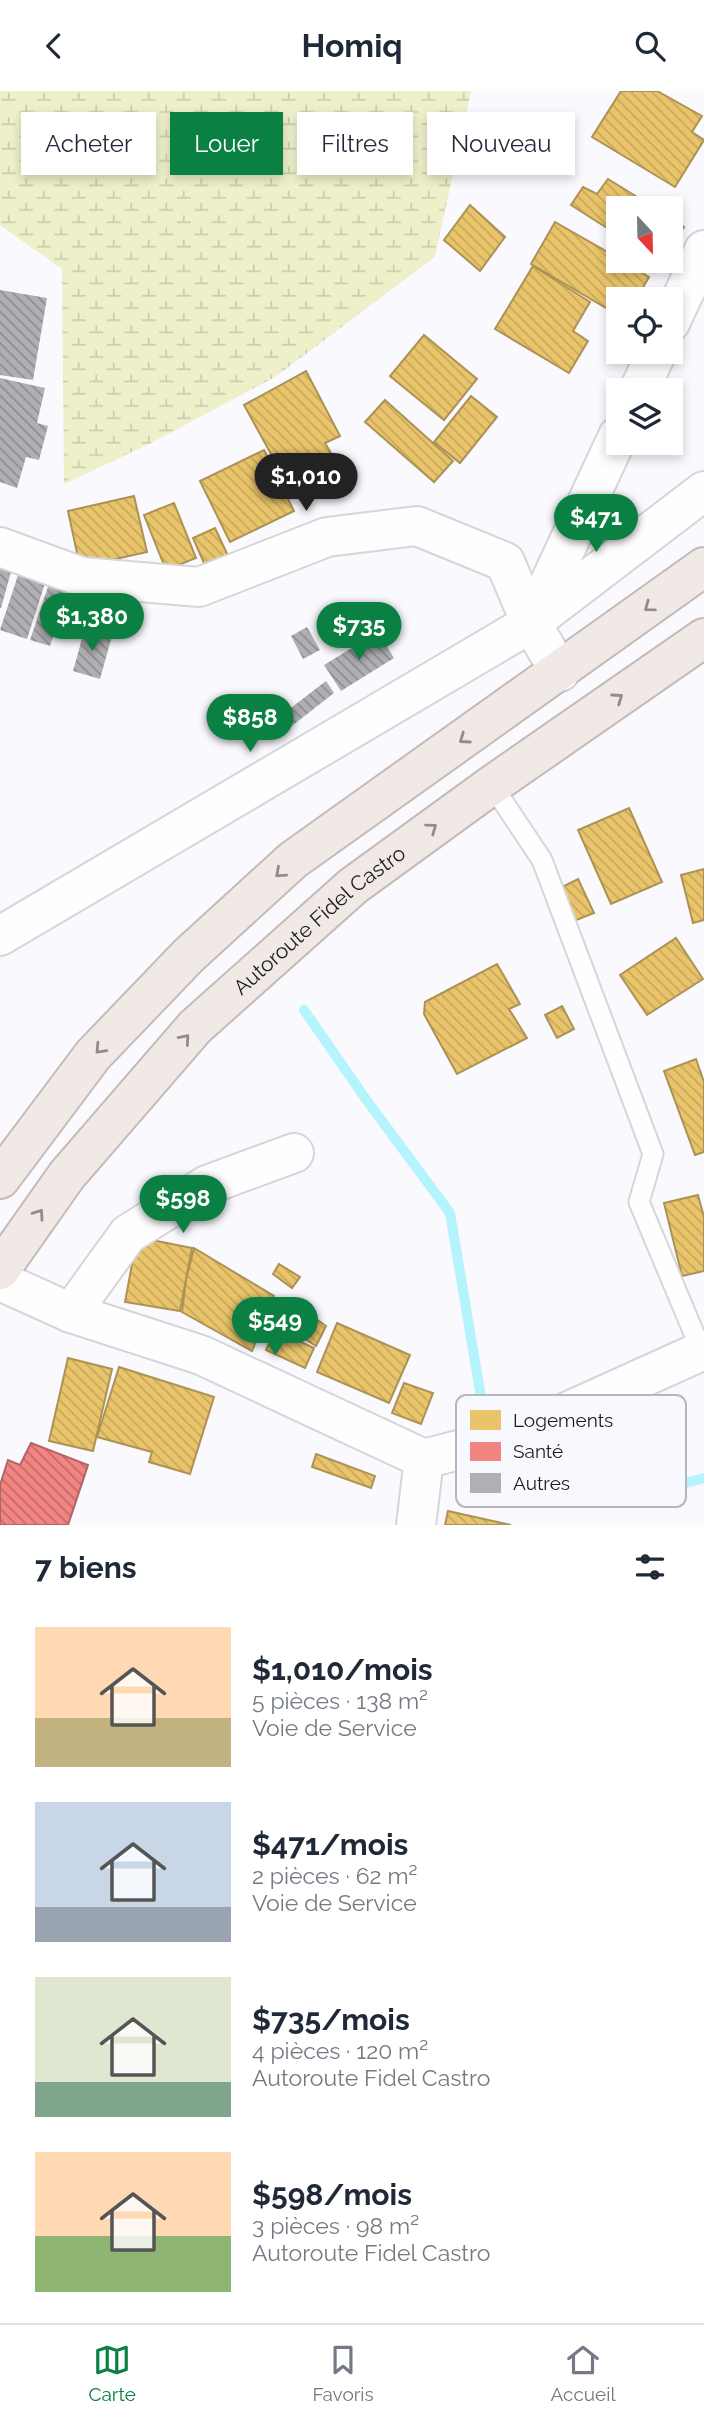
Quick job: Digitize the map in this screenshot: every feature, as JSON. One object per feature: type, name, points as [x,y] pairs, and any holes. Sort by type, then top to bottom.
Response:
[{"type":"highway","points":[[0,1179],[93,1055],[188,956],[293,860],[704,567]]},
{"type":"highway","name":"Autoroute Fidel Castro","points":[[0,1270],[67,1175],[195,1027],[353,886],[492,785],[704,638]]},
{"type":"street","points":[[683,295],[704,250]]},
{"type":"street","points":[[531,623],[609,455]]},
{"type":"street","points":[[0,936],[531,623],[704,491]]},
{"type":"street","points":[[0,547],[82,577],[199,587],[327,537],[417,526],[505,562],[531,623],[560,672]]},
{"type":"street","points":[[71,1313],[128,1234],[207,1185],[294,1153]]},
{"type":"street","points":[[0,1281],[71,1313],[201,1355],[424,1459],[456,1451]]},
{"type":"street","points":[[604,1395],[702,1350]]},
{"type":"street","points":[[416,1525],[424,1459]]},
{"type":"lane","points":[[492,785],[542,860],[653,1154],[639,1202],[702,1350]]},
{"type":"green space","points":[[0,91],[471,91],[466,112],[427,112],[427,175],[453,175],[435,257],[275,377],[153,442],[64,484],[62,269],[0,225]]},
{"type":"building: Logements","points":[[621,91],[657,91],[702,116],[692,132],[704,140],[675,187],[592,137]]},
{"type":"building: Logements","points":[[608,179],[636,196],[606,196],[606,227],[571,205],[583,187],[597,194]]},
{"type":"building: Logements","points":[[470,205],[505,237],[480,271],[444,240]]},
{"type":"building: Logements","points":[[555,222],[606,251],[606,273],[642,273],[649,277],[643,287],[606,287],[606,308],[531,264]]},
{"type":"building: Logements","points":[[533,266],[590,302],[573,331],[588,341],[569,373],[495,329]]},
{"type":"building: Logements","points":[[424,335],[477,379],[444,420],[390,376]]},
{"type":"building: Logements","points":[[306,371],[340,436],[325,443],[331,453],[294,471],[288,459],[277,465],[244,405]]},
{"type":"building: Logements","points":[[471,396],[497,417],[460,463],[434,442]]},
{"type":"building: Logements","points":[[385,400],[453,461],[434,482],[365,422]]},
{"type":"building: Logements","points":[[264,450],[294,511],[230,542],[200,481]]},
{"type":"building: Logements","points":[[134,496],[147,552],[80,567],[68,511]]},
{"type":"building: Logements","points":[[174,503],[196,558],[166,570],[144,515]]},
{"type":"building: Logements","points":[[215,528],[230,560],[207,570],[193,538]]},
{"type":"building: Logements","points":[[629,808],[662,882],[611,904],[578,830]]},
{"type":"building: Logements","points":[[704,869],[704,920],[693,923],[681,875]]},
{"type":"building: Logements","points":[[578,879],[594,913],[574,921],[560,888]]},
{"type":"building: Logements","points":[[676,938],[703,979],[647,1015],[620,975]]},
{"type":"building: Logements","points":[[497,964],[520,1004],[509,1009],[527,1038],[457,1074],[424,1014],[425,1002]]},
{"type":"building: Logements","points":[[562,1006],[574,1029],[557,1038],[545,1015]]},
{"type":"building: Logements","points":[[696,1059],[704,1082],[704,1152],[695,1155],[664,1071]]},
{"type":"building: Logements","points":[[698,1195],[704,1217],[704,1271],[682,1276],[664,1203]]},
{"type":"building: Logements","points":[[137,1237],[192,1248],[180,1311],[125,1302]]},
{"type":"building: Logements","points":[[194,1248],[274,1296],[252,1351],[182,1312]]},
{"type":"building: Logements","points":[[279,1264],[300,1277],[292,1288],[273,1274]]},
{"type":"building: Logements","points":[[287,1298],[326,1326],[316,1346],[275,1319]]},
{"type":"building: Logements","points":[[337,1323],[410,1355],[389,1403],[317,1372]]},
{"type":"building: Logements","points":[[275,1330],[314,1348],[305,1368],[266,1350]]},
{"type":"building: Logements","points":[[68,1358],[112,1369],[93,1451],[49,1441]]},
{"type":"building: Logements","points":[[119,1367],[214,1397],[190,1474],[149,1462],[152,1452],[97,1437]]},
{"type":"building: Logements","points":[[404,1383],[433,1393],[421,1424],[392,1413]]},
{"type":"building: Logements","points":[[316,1454],[375,1476],[371,1488],[312,1467]]},
{"type":"building: Logements","points":[[448,1511],[511,1525],[445,1525]]},
{"type":"building: Santé","points":[[31,1443],[88,1465],[68,1525],[0,1525],[0,1485],[8,1460],[20,1465]]},
{"type":"building: Autres","points":[[0,290],[47,298],[33,380],[0,375]]},
{"type":"building: Autres","points":[[0,378],[45,388],[37,423],[48,426],[39,460],[26,457],[17,488],[0,482]]},
{"type":"building: Autres","points":[[21,566],[48,574],[27,639],[0,630]]},
{"type":"building: Autres","points":[[0,569],[11,572],[1,608],[0,608]]},
{"type":"building: Autres","points":[[50,581],[70,587],[50,646],[30,640]]},
{"type":"building: Autres","points":[[74,588],[84,592],[70,631],[59,627]]},
{"type":"building: Autres","points":[[307,627],[320,650],[303,659],[291,636]]},
{"type":"building: Autres","points":[[85,628],[112,636],[100,679],[73,671]]},
{"type":"building: Autres","points":[[378,632],[394,658],[341,691],[324,665]]},
{"type":"building: Autres","points":[[326,681],[334,693],[288,729],[279,717]]},
{"type":"waterway","points":[[304,1010],[450,1213],[481,1395]]},
{"type":"waterway","points":[[686,1483],[704,1478]]}]
